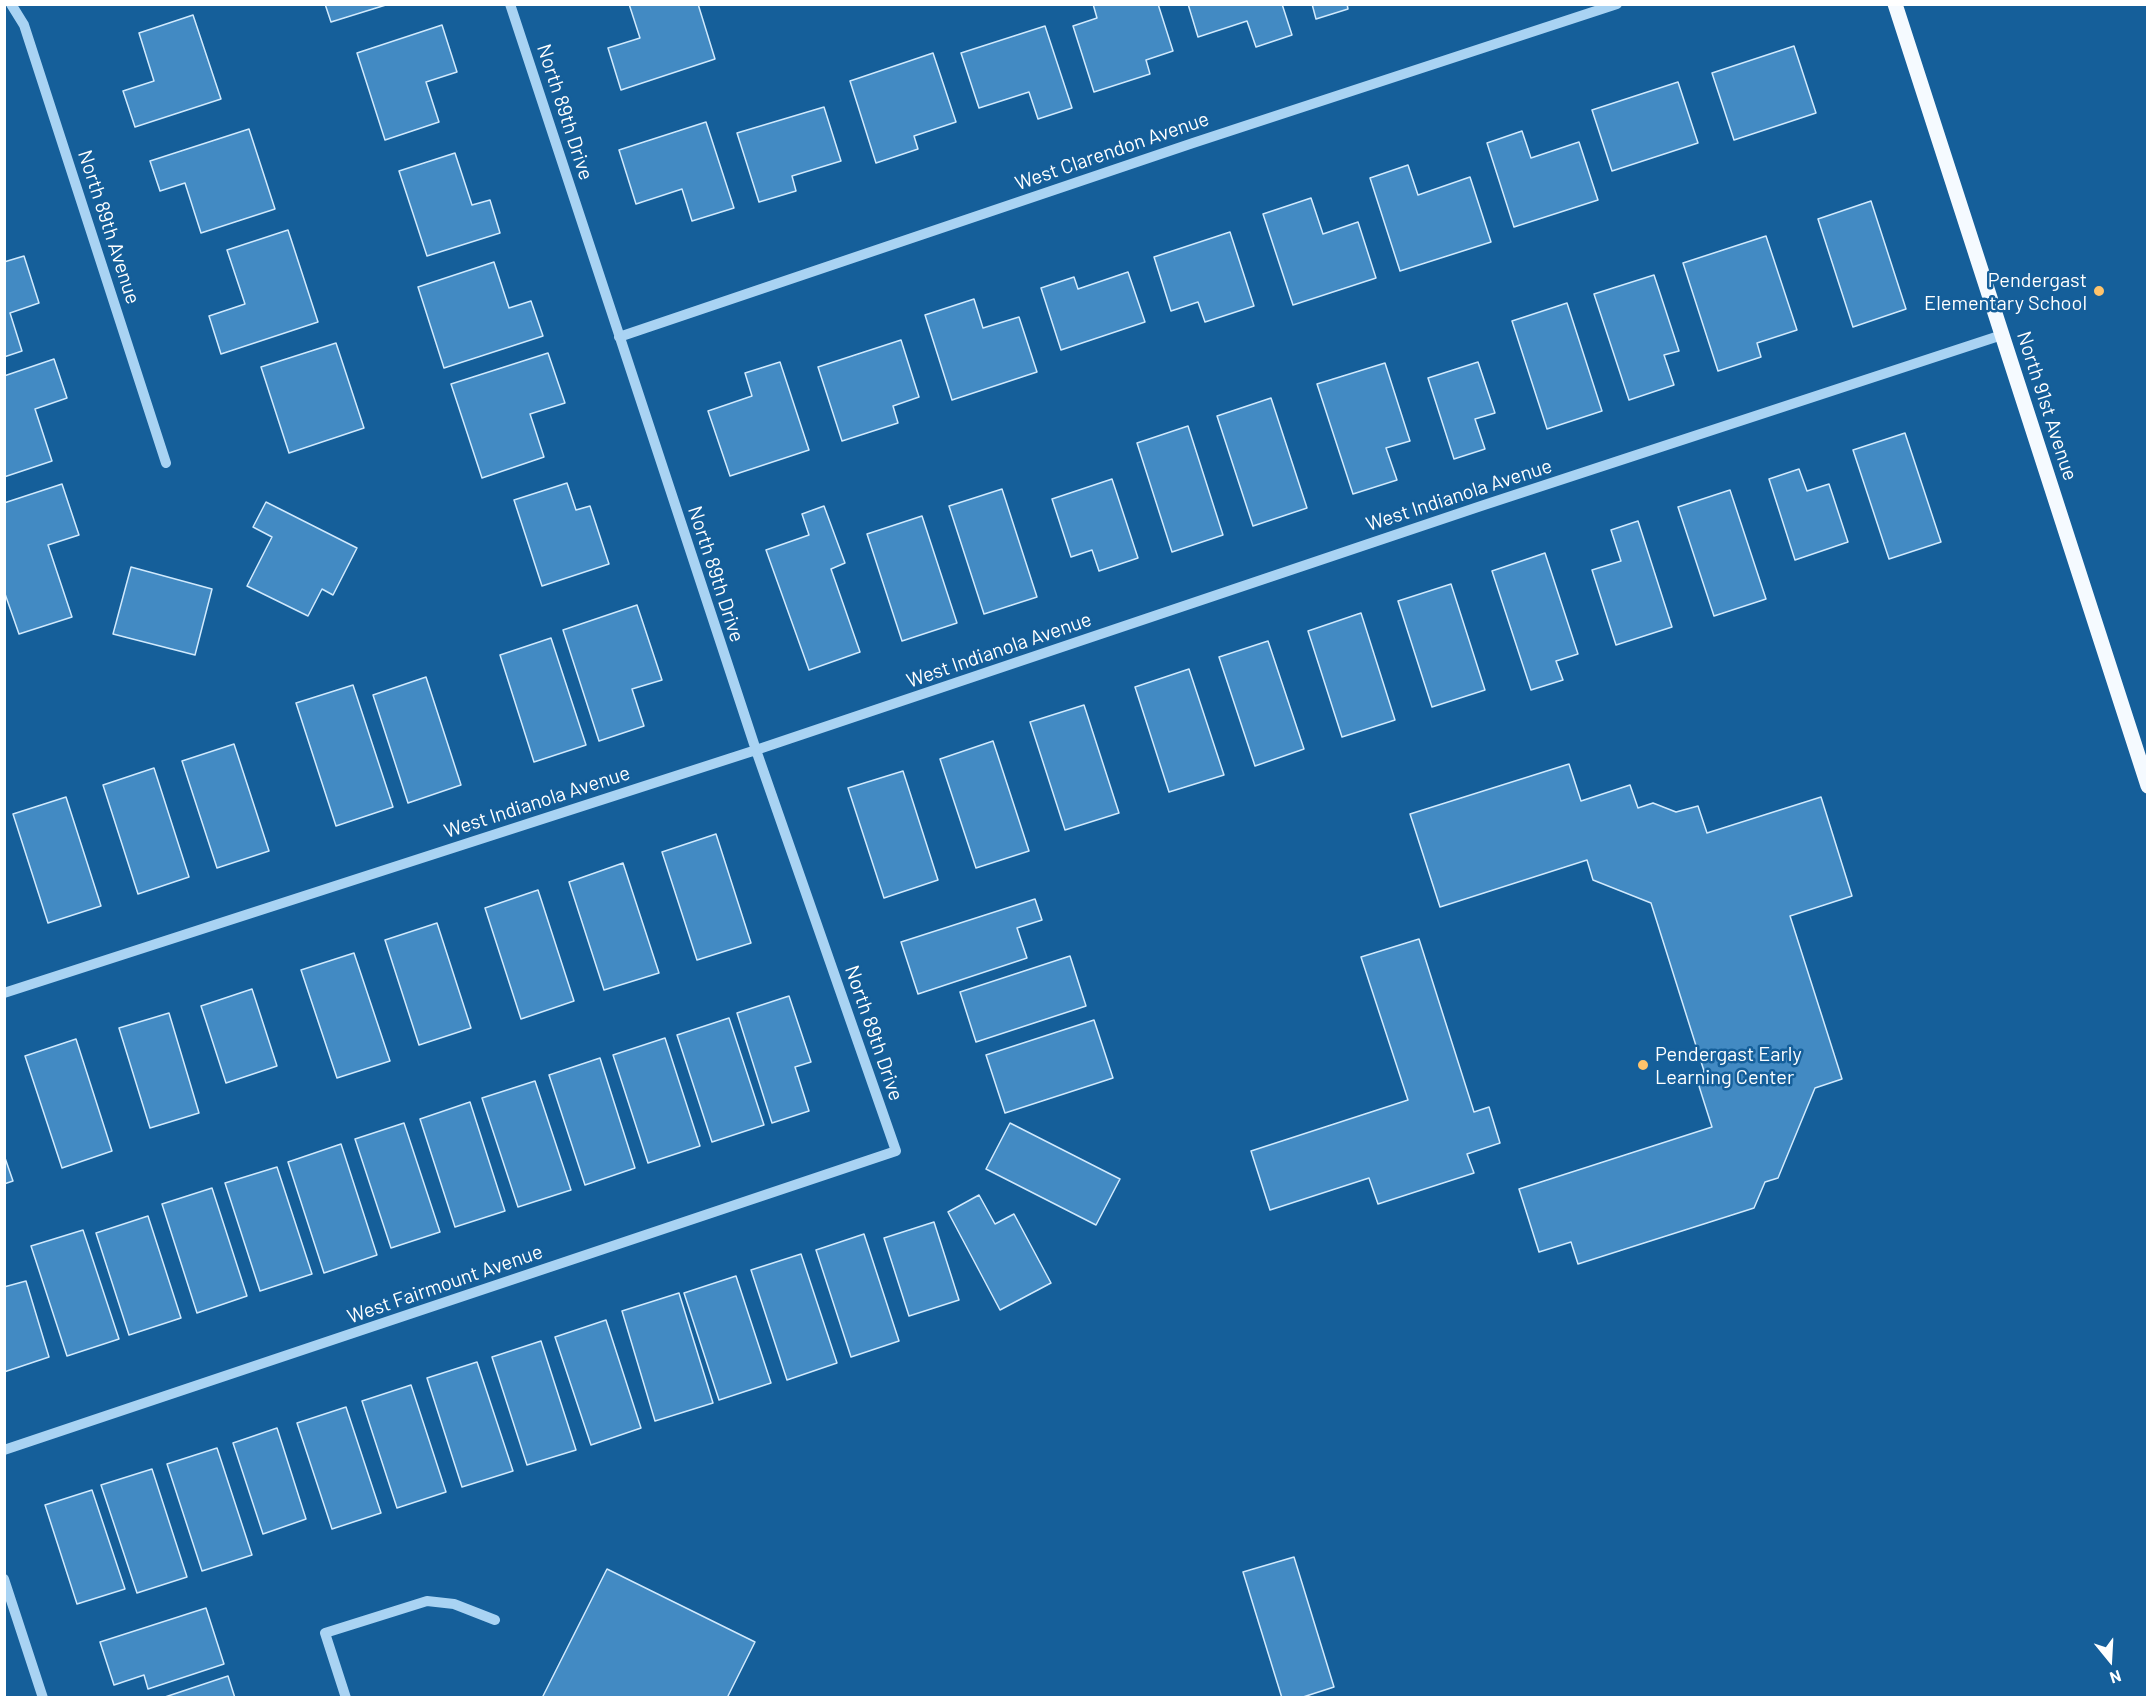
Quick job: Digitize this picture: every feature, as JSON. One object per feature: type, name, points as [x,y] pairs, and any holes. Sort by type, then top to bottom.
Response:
[{"type":"main road","name":"North 91st Avenue","points":[[1895,4],[2148,786]]},
{"type":"street","name":"North 89th Avenue","points":[[11,4],[24,25],[166,463]]},
{"type":"street","name":"North 89th Drive","points":[[510,4],[756,750],[896,1151]]},
{"type":"street","name":"West Clarendon Avenue","points":[[619,337],[1193,143],[1617,4]]},
{"type":"street","name":"West Indianola Avenue","points":[[4,993],[756,750],[1470,510],[2002,335]]},
{"type":"street","name":"West Fairmount Avenue","points":[[4,1450],[896,1151]]},
{"type":"street","points":[[4,1580],[43,1698]]},
{"type":"street","points":[[346,1698],[325,1633],[395,1609],[427,1601],[454,1604],[495,1620]]},
{"type":"building","points":[[325,4],[389,4],[331,22]]},
{"type":"building","points":[[629,4],[698,4],[715,59],[621,90],[608,48],[640,38]]},
{"type":"building","points":[[1093,4],[1158,4],[1173,51],[1146,60],[1150,74],[1094,92],[1073,26],[1097,18]]},
{"type":"building","points":[[1188,4],[1282,4],[1292,35],[1256,47],[1247,21],[1198,37]]},
{"type":"building","points":[[1312,4],[1347,4],[1348,9],[1316,19]]},
{"type":"building","points":[[193,15],[221,99],[135,127],[123,91],[154,81],[139,33]]},
{"type":"building","points":[[442,25],[457,72],[426,82],[439,122],[385,140],[357,53]]},
{"type":"building","points":[[1045,26],[1072,108],[1038,119],[1029,92],[979,108],[961,53]]},
{"type":"building","points":[[1794,46],[1816,113],[1734,140],[1712,73]]},
{"type":"building","points":[[933,53],[956,122],[914,136],[918,149],[876,163],[850,81]]},
{"type":"building","points":[[1678,82],[1698,143],[1612,171],[1592,110]]},
{"type":"building","points":[[824,107],[841,161],[792,176],[796,191],[759,202],[737,133]]},
{"type":"building","points":[[706,122],[734,208],[692,221],[682,189],[636,204],[619,150]]},
{"type":"building","points":[[249,129],[275,209],[201,233],[185,183],[160,191],[150,161]]},
{"type":"building","points":[[1522,131],[1531,158],[1579,142],[1598,200],[1514,227],[1487,143]]},
{"type":"building","points":[[455,153],[472,205],[490,200],[500,233],[427,256],[399,171]]},
{"type":"building","points":[[1408,165],[1418,195],[1470,177],[1491,242],[1400,271],[1370,178]]},
{"type":"building","points":[[1311,198],[1323,234],[1358,222],[1376,278],[1293,305],[1263,214]]},
{"type":"building","points":[[1871,201],[1906,309],[1853,327],[1818,219]]},
{"type":"building","points":[[288,230],[318,322],[221,354],[209,316],[245,304],[227,250]]},
{"type":"building","points":[[1230,232],[1254,306],[1205,322],[1198,302],[1171,311],[1154,257]]},
{"type":"building","points":[[1766,236],[1797,330],[1757,343],[1761,357],[1718,371],[1683,263]]},
{"type":"building","points":[[24,256],[39,303],[10,313],[22,351],[4,357],[4,262]]},
{"type":"building","points":[[494,262],[509,308],[531,301],[543,336],[444,368],[418,287]]},
{"type":"building","points":[[1128,272],[1145,322],[1061,350],[1041,288],[1074,277],[1078,289]]},
{"type":"building","points":[[1654,275],[1679,351],[1664,355],[1674,385],[1629,400],[1594,294]]},
{"type":"building","points":[[974,299],[983,328],[1019,317],[1037,372],[952,400],[925,315]]},
{"type":"building","points":[[1567,303],[1602,411],[1547,429],[1512,321]]},
{"type":"building","points":[[901,340],[919,397],[893,406],[898,423],[842,441],[818,367]]},
{"type":"building","points":[[336,343],[364,428],[289,453],[261,367]]},
{"type":"building","points":[[548,353],[565,403],[530,414],[544,457],[482,478],[451,384]]},
{"type":"building","points":[[54,359],[67,398],[35,409],[52,461],[4,477],[4,376]]},
{"type":"building","points":[[780,362],[809,450],[730,476],[708,411],[752,396],[745,373]]},
{"type":"building","points":[[1478,362],[1495,413],[1475,419],[1485,449],[1454,459],[1428,378]]},
{"type":"building","points":[[1385,363],[1410,441],[1386,448],[1397,480],[1353,494],[1317,384]]},
{"type":"building","points":[[1271,398],[1307,508],[1253,526],[1217,416]]},
{"type":"building","points":[[1188,426],[1223,535],[1172,552],[1137,443]]},
{"type":"building","points":[[1905,433],[1941,542],[1889,559],[1853,450]]},
{"type":"building","points":[[1799,469],[1807,491],[1829,484],[1848,542],[1795,560],[1769,479]]},
{"type":"building","points":[[1112,479],[1138,558],[1099,571],[1092,550],[1071,557],[1052,499]]},
{"type":"building","points":[[567,483],[576,510],[590,506],[609,564],[542,586],[514,500]]},
{"type":"building","points":[[62,484],[79,535],[48,545],[72,617],[19,634],[4,591],[4,503]]},
{"type":"building","points":[[1002,489],[1037,597],[984,614],[949,506]]},
{"type":"building","points":[[1730,490],[1766,599],[1714,616],[1678,507]]},
{"type":"building","points":[[266,502],[357,548],[333,595],[322,589],[308,616],[247,586],[272,537],[253,527]]},
{"type":"building","points":[[824,506],[845,563],[831,569],[860,652],[809,670],[766,550],[809,535],[802,514]]},
{"type":"building","points":[[922,516],[957,623],[902,641],[867,534]]},
{"type":"building","points":[[1638,521],[1672,627],[1616,645],[1592,570],[1621,561],[1611,530]]},
{"type":"building","points":[[1545,553],[1578,654],[1556,661],[1563,680],[1531,690],[1492,571]]},
{"type":"building","points":[[131,567],[212,589],[195,655],[113,634]]},
{"type":"building","points":[[1451,584],[1485,690],[1432,707],[1398,601]]},
{"type":"building","points":[[637,605],[662,680],[632,689],[644,726],[599,741],[563,630]]},
{"type":"building","points":[[1361,613],[1395,720],[1342,737],[1308,631]]},
{"type":"building","points":[[551,638],[586,745],[534,762],[500,655]]},
{"type":"building","points":[[1268,641],[1304,749],[1255,766],[1219,657]]},
{"type":"building","points":[[1189,669],[1224,775],[1169,792],[1135,687]]},
{"type":"building","points":[[426,677],[461,785],[408,803],[373,695]]},
{"type":"building","points":[[353,685],[393,807],[336,826],[296,703]]},
{"type":"building","points":[[1084,705],[1119,813],[1065,830],[1030,722]]},
{"type":"building","points":[[993,741],[1029,851],[976,868],[940,759]]},
{"type":"building","points":[[234,744],[269,851],[217,868],[182,761]]},
{"type":"building","points":[[1569,764],[1581,801],[1630,785],[1638,808],[1653,803],[1676,812],[1698,806],[1707,833],[1821,797],[1852,896],[1790,916],[1842,1079],[1815,1088],[1778,1178],[1765,1182],[1754,1208],[1578,1264],[1571,1242],[1539,1252],[1519,1189],[1712,1127],[1698,1083],[1704,1071],[1651,903],[1593,880],[1587,860],[1440,907],[1410,814]]},
{"type":"building","points":[[154,768],[189,877],[138,894],[103,785]]},
{"type":"building","points":[[903,771],[938,880],[884,898],[848,788]]},
{"type":"building","points":[[66,797],[101,906],[48,923],[13,814]]},
{"type":"building","points":[[716,834],[751,943],[697,960],[662,852]]},
{"type":"building","points":[[623,863],[659,973],[604,990],[569,882]]},
{"type":"building","points":[[538,890],[574,1001],[521,1019],[485,908]]},
{"type":"building","points":[[1035,899],[1042,920],[1017,928],[1027,958],[918,994],[901,942]]},
{"type":"building","points":[[437,923],[471,1028],[419,1045],[385,940]]},
{"type":"building","points":[[1419,939],[1474,1112],[1489,1107],[1500,1143],[1467,1154],[1474,1173],[1378,1204],[1369,1178],[1270,1210],[1251,1151],[1408,1100],[1361,957]]},
{"type":"building","points":[[354,953],[390,1061],[337,1078],[301,970]]},
{"type":"building","points":[[1070,956],[1086,1006],[976,1042],[960,992]]},
{"type":"building","points":[[252,989],[277,1066],[226,1083],[201,1006]]},
{"type":"building","points":[[789,996],[811,1062],[795,1067],[809,1111],[772,1123],[737,1013]]},
{"type":"building","points":[[169,1013],[199,1113],[150,1128],[119,1028]]},
{"type":"building","points":[[729,1018],[764,1125],[712,1142],[677,1035]]},
{"type":"building","points":[[1094,1020],[1113,1078],[1005,1113],[986,1055]]},
{"type":"building","points":[[665,1038],[700,1146],[648,1163],[613,1055]]},
{"type":"building","points":[[76,1039],[112,1151],[62,1168],[25,1056]]},
{"type":"building","points":[[600,1058],[635,1168],[585,1185],[549,1075]]},
{"type":"building","points":[[535,1081],[571,1190],[518,1207],[482,1098]]},
{"type":"building","points":[[470,1102],[505,1211],[455,1227],[420,1119]]},
{"type":"building","points":[[404,1123],[440,1232],[391,1248],[355,1139]]},
{"type":"building","points":[[1010,1123],[1120,1179],[1096,1225],[986,1169]]},
{"type":"building","points":[[341,1144],[377,1255],[324,1273],[288,1162]]},
{"type":"building","points":[[4,1155],[13,1181],[4,1184]]},
{"type":"building","points":[[277,1167],[312,1274],[260,1291],[225,1183]]},
{"type":"building","points":[[212,1188],[247,1296],[197,1313],[162,1204]]},
{"type":"building","points":[[979,1195],[995,1224],[1014,1214],[1051,1283],[1000,1310],[948,1212]]},
{"type":"building","points":[[148,1216],[181,1318],[129,1335],[96,1233]]},
{"type":"building","points":[[934,1222],[959,1300],[909,1316],[884,1238]]},
{"type":"building","points":[[83,1230],[119,1339],[67,1356],[31,1246]]},
{"type":"building","points":[[864,1234],[899,1341],[851,1357],[816,1250]]},
{"type":"building","points":[[801,1254],[837,1363],[787,1380],[751,1270]]},
{"type":"building","points":[[736,1276],[771,1383],[719,1400],[684,1293]]},
{"type":"building","points":[[26,1281],[49,1357],[4,1372],[4,1287]]},
{"type":"building","points":[[679,1293],[713,1403],[655,1421],[622,1311]]},
{"type":"building","points":[[606,1320],[641,1428],[591,1445],[555,1337]]},
{"type":"building","points":[[541,1341],[576,1450],[527,1465],[492,1357]]},
{"type":"building","points":[[477,1362],[513,1471],[462,1487],[427,1378]]},
{"type":"building","points":[[411,1385],[446,1492],[397,1508],[362,1401]]},
{"type":"building","points":[[346,1407],[381,1513],[332,1529],[297,1423]]},
{"type":"building","points":[[277,1428],[306,1519],[263,1534],[233,1443]]},
{"type":"building","points":[[217,1448],[252,1555],[202,1571],[167,1464]]},
{"type":"building","points":[[152,1469],[187,1577],[137,1593],[101,1485]]},
{"type":"building","points":[[92,1490],[125,1589],[77,1604],[45,1505]]},
{"type":"building","points":[[1294,1557],[1334,1687],[1300,1698],[1282,1698],[1243,1572]]},
{"type":"building","points":[[607,1569],[755,1642],[727,1698],[542,1698]]},
{"type":"building","points":[[206,1608],[224,1664],[148,1689],[144,1675],[114,1685],[100,1642]]},
{"type":"building","points":[[228,1676],[235,1698],[162,1698]]},
{"type":"place","name":"Pendergast Elementary School","points":[[2099,291]]},
{"type":"place","name":"Pendergast Early Learning Center","points":[[1643,1065]]}]
